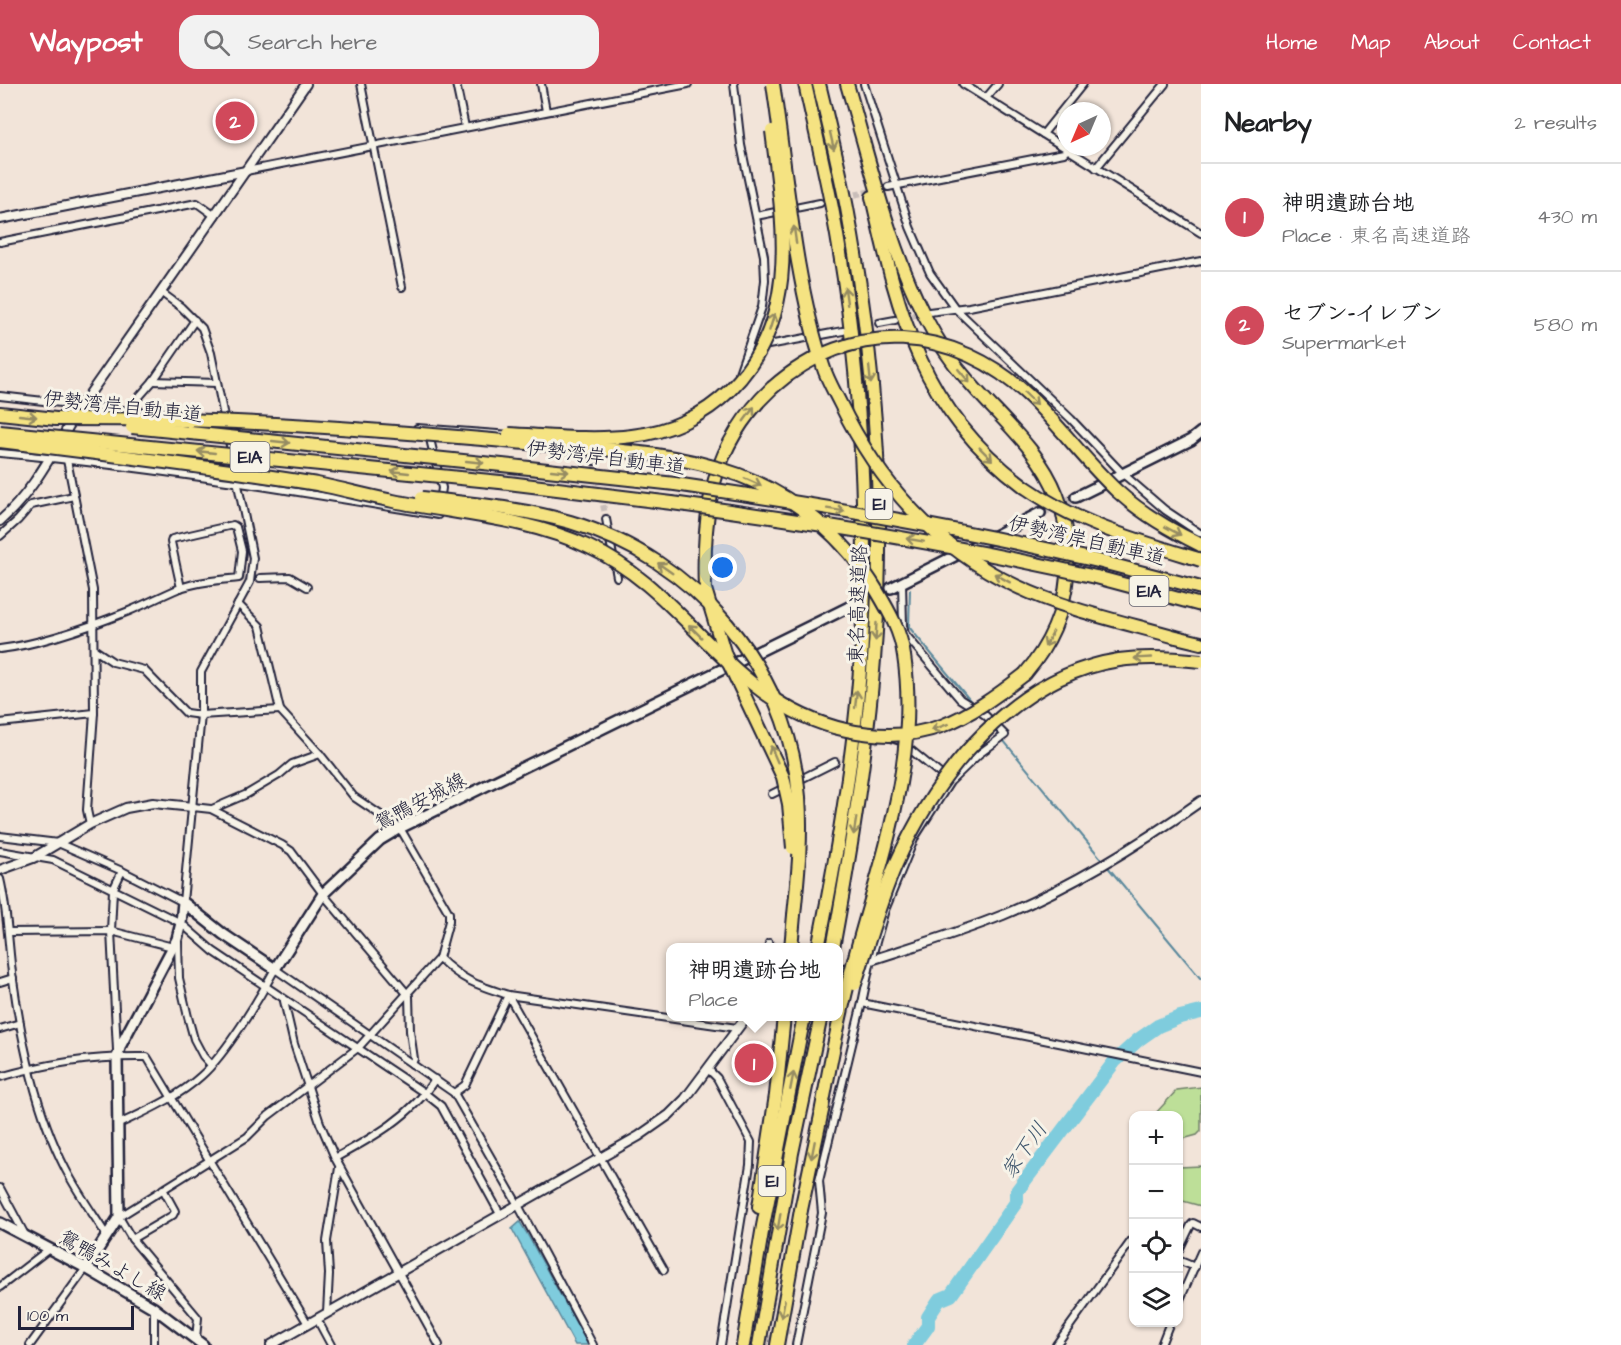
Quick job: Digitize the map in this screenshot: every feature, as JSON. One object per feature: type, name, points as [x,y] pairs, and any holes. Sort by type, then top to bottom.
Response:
[{"type":"highway","points":[[409,433],[604,438],[632,436],[672,427],[692,418],[725,395],[754,362],[766,340],[780,292],[781,214],[767,84]]},
{"type":"highway","points":[[773,84],[803,293],[823,368],[855,435],[899,496],[924,523],[952,547],[980,567],[1016,586],[1079,610],[1201,643]]},
{"type":"highway","name":"東名高速道路","points":[[805,84],[832,209],[847,299],[856,381],[863,507],[864,589],[857,694],[836,853],[819,943]]},
{"type":"highway","name":"東名高速道路","points":[[819,84],[847,207],[861,297],[871,380],[879,519],[874,669],[867,744],[834,943]]},
{"type":"highway","points":[[848,87],[890,276],[903,318],[916,353],[942,400],[968,436],[1004,471],[1045,501],[1093,525],[1201,560]]},
{"type":"highway","points":[[319,485],[393,501],[518,523],[571,538],[591,547],[631,572],[655,592],[718,655],[768,696],[805,717],[826,725],[874,735],[893,736],[926,732],[965,716],[1025,674],[1048,642],[1065,597],[1067,545],[1065,523],[1058,496],[1041,464],[964,377],[948,356],[926,318],[897,256],[848,87]]},
{"type":"highway","points":[[794,915],[794,851],[789,804],[783,777],[725,655],[705,589],[704,541],[706,515],[713,481],[738,430],[772,388],[806,363],[844,345],[874,339],[899,338],[924,340],[953,348],[987,365],[1029,396],[1115,489],[1142,512],[1201,544]]},
{"type":"highway","name":"伊勢湾岸自動車道","points":[[0,412],[675,484],[920,523],[1098,561],[1201,588]]},
{"type":"highway","points":[[56,419],[212,421],[409,433],[613,451],[711,466],[769,489],[807,512],[835,536],[853,556],[875,587],[896,626],[904,652],[907,685],[905,744],[896,801],[843,998]]},
{"type":"highway","name":"伊勢湾岸自動車道","points":[[0,432],[500,482],[672,503],[906,538],[1096,577],[1201,604]]},
{"type":"highway","points":[[0,441],[518,510],[570,522],[634,549],[684,581],[706,601],[744,644],[772,692],[786,729],[796,770],[801,825],[791,943]]},
{"type":"highway","points":[[821,1113],[854,989],[880,903],[896,864],[921,816],[951,772],[974,744],[1019,703],[1042,688],[1071,674],[1118,660],[1136,658],[1201,661]]},
{"type":"highway","points":[[739,1345],[776,1095],[784,1021]]},
{"type":"highway","name":"E1","points":[[743,1345],[763,1226],[803,1021]]},
{"type":"highway","name":"E1","points":[[759,1345],[786,1184],[820,1021]]},
{"type":"highway","points":[[777,1345],[839,1021]]},
{"type":"main road","points":[[1076,496],[1191,440],[1201,432]]},
{"type":"main road","points":[[891,588],[1040,513]]},
{"type":"main road","name":"鴛鴨安城線","points":[[274,970],[323,894],[380,840],[400,828],[853,605]]},
{"type":"main road","points":[[86,1268],[119,1217],[116,1125],[117,1057],[121,1045],[175,943],[181,922],[182,904]]},
{"type":"main road","points":[[182,904],[274,970]]},
{"type":"main road","name":"鴛鴨みよし線","points":[[0,1223],[86,1268],[154,1308],[199,1341]]},
{"type":"street","points":[[0,521],[12,511],[32,485],[83,405],[306,84]]},
{"type":"street","points":[[361,84],[402,287]]},
{"type":"street","points":[[456,84],[465,127]]},
{"type":"street","points":[[541,84],[546,111]]},
{"type":"street","points":[[0,219],[688,84]]},
{"type":"street","points":[[0,396],[131,411],[427,428],[589,441],[654,435],[689,423],[711,411],[732,391],[762,307],[765,280],[764,256],[741,145],[734,84]]},
{"type":"street","points":[[864,84],[910,227],[938,286],[954,308],[1071,419],[1122,473],[1165,510],[1201,534]]},
{"type":"street","points":[[963,84],[1057,142]]},
{"type":"street","points":[[986,98],[998,84]]},
{"type":"street","points":[[1043,134],[1083,84]]},
{"type":"street","points":[[1096,168],[1165,84]]},
{"type":"street","points":[[888,187],[1057,154]]},
{"type":"street","points":[[1078,156],[1201,233]]},
{"type":"street","points":[[0,242],[197,203],[215,216]]},
{"type":"street","points":[[756,216],[820,203]]},
{"type":"street","points":[[929,312],[1201,261]]},
{"type":"street","points":[[0,836],[55,845],[122,871],[182,904],[201,715],[201,672],[249,582],[253,558],[211,353],[202,328],[181,307],[162,293]]},
{"type":"street","points":[[139,397],[153,381],[195,320]]},
{"type":"street","points":[[879,323],[895,320]]},
{"type":"street","points":[[748,349],[843,331]]},
{"type":"street","points":[[153,381],[217,383]]},
{"type":"street","points":[[0,453],[238,482],[438,515],[442,488],[427,428]]},
{"type":"street","points":[[589,441],[594,460]]},
{"type":"street","points":[[67,460],[93,590],[94,712],[87,810],[90,824]]},
{"type":"street","points":[[0,536],[31,505],[74,496]]},
{"type":"street","points":[[606,519],[617,577]]},
{"type":"street","points":[[0,649],[24,646],[94,623],[129,611],[181,588],[213,580],[239,578],[243,551],[236,527],[233,525],[172,539],[181,588]]},
{"type":"street","points":[[260,578],[290,577],[307,587]]},
{"type":"street","points":[[796,1345],[795,1329],[822,1213],[817,1180],[885,910],[915,837],[950,782],[979,754],[1005,735],[985,715],[960,699],[905,634],[902,582]]},
{"type":"street","points":[[199,1341],[198,1318],[132,1239],[119,1217],[247,1137],[268,1116],[357,1048],[439,958],[449,921],[449,913],[400,828],[354,797],[320,754],[280,710],[260,626],[238,604]]},
{"type":"street","points":[[95,650],[113,662],[144,670],[186,713],[201,715],[280,710]]},
{"type":"street","points":[[0,723],[94,712]]},
{"type":"street","points":[[891,737],[900,741],[950,782]]},
{"type":"street","points":[[211,809],[247,794],[279,775],[292,764],[320,754]]},
{"type":"street","points":[[772,794],[835,762]]},
{"type":"street","points":[[843,969],[967,928],[1004,914],[1062,887],[1157,833],[1201,801]]},
{"type":"street","points":[[0,870],[33,858],[90,824],[126,808],[153,803],[211,809],[291,851],[323,894],[409,996],[414,1059],[412,1064]]},
{"type":"street","points":[[0,851],[53,860],[181,922],[213,951],[426,1094],[441,1106],[501,1214]]},
{"type":"street","points":[[117,1057],[111,931],[113,890],[122,871]]},
{"type":"street","points":[[0,879],[20,1023],[42,1111],[66,1170],[107,1237]]},
{"type":"street","points":[[8,932],[111,931],[175,943],[179,978],[194,1039],[211,1065]]},
{"type":"street","points":[[439,958],[458,975],[479,986],[508,995],[666,1018]]},
{"type":"street","points":[[116,1125],[172,1098],[203,1075],[231,1040],[274,970],[454,1093],[593,1345]]},
{"type":"street","points":[[0,982],[13,978]]},
{"type":"street","points":[[454,1093],[465,1085],[508,995]]},
{"type":"street","points":[[508,995],[602,1157],[664,1270]]},
{"type":"street","points":[[283,1000],[294,1044],[320,1123],[335,1158],[439,1345]]},
{"type":"street","points":[[862,1003],[1201,1072]]},
{"type":"street","points":[[688,1021],[737,1028]]},
{"type":"street","points":[[271,1345],[639,1136],[669,1115],[708,1069],[743,1021]]},
{"type":"street","points":[[0,1029],[20,1023]]},
{"type":"street","points":[[0,1077],[31,1068],[117,1057],[147,1057],[308,1324]]},
{"type":"street","points":[[708,1069],[717,1078],[751,1142],[750,1165],[721,1345]]},
{"type":"street","points":[[335,1158],[380,1133],[426,1094],[435,1079]]},
{"type":"street","points":[[750,1165],[762,1167]]},
{"type":"street","points":[[327,1313],[329,1274],[327,1240],[339,1166]]},
{"type":"street","points":[[0,1188],[26,1237]]},
{"type":"street","points":[[132,1239],[173,1215],[175,1211],[163,1189]]},
{"type":"street","points":[[1183,1243],[1193,1223],[1201,1227]]},
{"type":"street","points":[[1056,1345],[1129,1243]]},
{"type":"street","points":[[0,1287],[49,1249]]},
{"type":"street","points":[[1183,1294],[1201,1252]]},
{"type":"street","points":[[1183,1262],[1194,1267]]},
{"type":"street","points":[[30,1345],[86,1268]]},
{"type":"street","points":[[154,1308],[154,1345]]},
{"type":"street","points":[[317,1319],[331,1345]]},
{"type":"street","points":[[1161,1345],[1168,1327]]},
{"type":"green space","points":[[1201,1087],[1201,1131],[1197,1135],[1183,1139],[1183,1111],[1158,1111],[1177,1090]]},
{"type":"green space","points":[[1201,1166],[1201,1206],[1183,1201],[1183,1167]]},
{"type":"water","points":[[520,1222],[588,1345],[575,1345],[512,1229]]},
{"type":"waterway","points":[[910,590],[909,627],[973,704]]},
{"type":"waterway","points":[[994,729],[1103,861]]},
{"type":"waterway","points":[[1107,866],[1201,979]]},
{"type":"waterway","name":"家下川","points":[[914,1345],[928,1326],[928,1317],[939,1300],[951,1295],[1017,1201],[1017,1191],[1115,1061],[1158,1026],[1201,1012]]},
{"type":"tunnel","points":[[820,203],[888,187]]},
{"type":"tunnel","points":[[895,320],[924,313]]},
{"type":"tunnel","points":[[849,329],[879,323]]},
{"type":"tunnel","points":[[594,461],[606,519]]},
{"type":"tunnel","points":[[1040,513],[1076,497]]},
{"type":"tunnel","points":[[239,578],[260,578]]},
{"type":"tunnel","points":[[835,762],[884,737]]},
{"type":"tunnel","points":[[772,1170],[816,1179]]},
{"type":"tunnel","points":[[759,1343],[791,1330]]},
{"type":"place","name":"セブン-イレブン","points":[[235,121]]},
{"type":"place","name":"神明遺跡台地","points":[[754,1063]]}]
